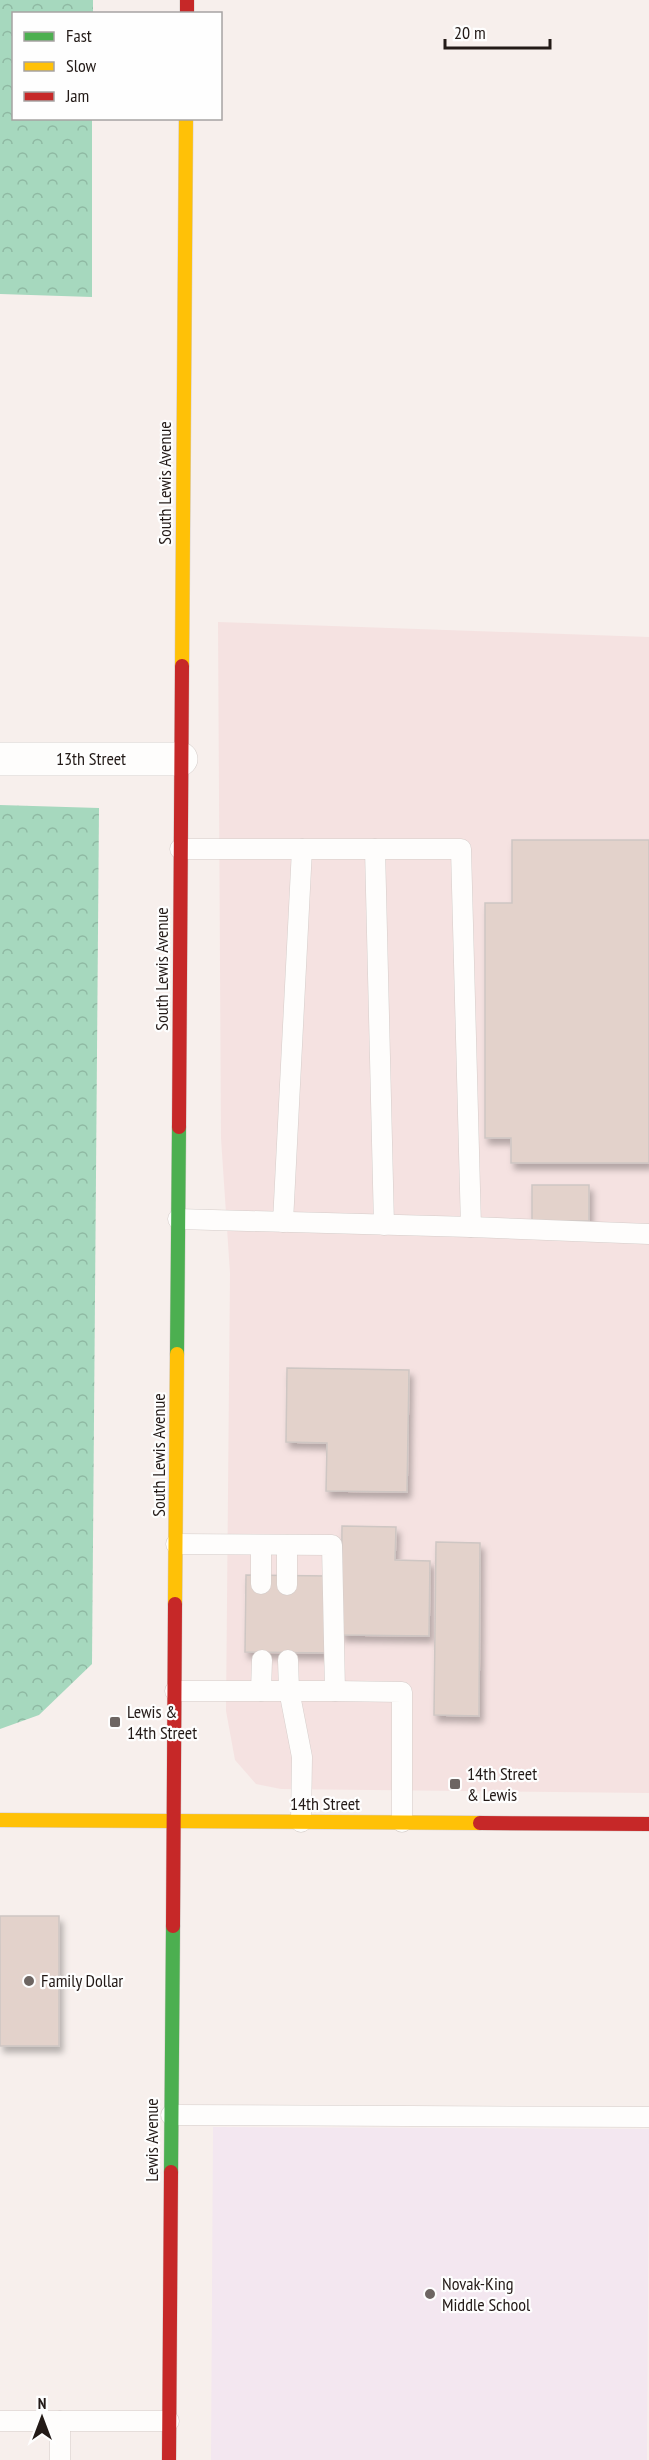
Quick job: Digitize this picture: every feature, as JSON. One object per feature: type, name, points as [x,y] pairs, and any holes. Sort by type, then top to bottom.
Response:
[{"type":"main road","name":"South Lewis Avenue","points":[[175,1820],[186,120]]},
{"type":"main road","name":"14th Street","points":[[0,1820],[649,1824]]},
{"type":"main road","name":"Lewis Avenue","points":[[169,2460],[175,1820]]},
{"type":"street","name":"13th Street","points":[[0,759],[181,759]]},
{"type":"lane","points":[[180,849],[461,849],[471,1227]]},
{"type":"lane","points":[[283,1222],[302,849]]},
{"type":"lane","points":[[375,849],[384,1225]]},
{"type":"lane","points":[[178,1219],[649,1234]]},
{"type":"lane","points":[[176,1544],[332,1545],[334,1690]]},
{"type":"lane","points":[[261,1545],[261,1584]]},
{"type":"lane","points":[[287,1545],[287,1585]]},
{"type":"lane","points":[[261,1690],[262,1660]]},
{"type":"lane","points":[[288,1660],[289,1690],[302,1757],[301,1822]]},
{"type":"lane","points":[[175,1691],[402,1692],[402,1822]]},
{"type":"lane","points":[[171,2115],[649,2117]]},
{"type":"lane","points":[[0,2421],[169,2421]]},
{"type":"lane","points":[[60,2421],[60,2460]]},
{"type":"shaded area","points":[[218,622],[649,637],[649,1793],[281,1789],[256,1784],[235,1760],[226,1711],[230,1273],[221,1138]]},
{"type":"shaded area","name":"Novak-King Middle School","points":[[213,2127],[649,2129],[647,2460],[211,2460]]},
{"type":"green space","points":[[0,0],[93,0],[93,12],[12,12],[12,120],[92,120],[92,297],[0,294]]},
{"type":"green space","points":[[0,805],[99,808],[92,1664],[39,1715],[0,1729]]},
{"type":"building","points":[[512,840],[649,840],[649,1163],[511,1163],[511,1138],[485,1138],[485,903],[512,903]]},
{"type":"building","points":[[532,1185],[589,1185],[589,1221],[532,1221]]},
{"type":"building","points":[[287,1368],[409,1370],[407,1492],[326,1491],[327,1443],[286,1442]]},
{"type":"building","points":[[342,1526],[396,1527],[395,1560],[430,1561],[429,1636],[341,1635]]},
{"type":"building","points":[[436,1542],[480,1543],[479,1716],[434,1715]]},
{"type":"building","points":[[246,1575],[328,1576],[327,1653],[245,1652]]},
{"type":"building","name":"Family Dollar","points":[[0,1916],[59,1916],[59,2046],[0,2046]]},
{"type":"traffic: fast","points":[[177,1354],[179,1127]]},
{"type":"traffic: fast","points":[[171,2172],[173,1926]]},
{"type":"traffic: slow","points":[[182,666],[186,120]]},
{"type":"traffic: slow","points":[[175,1604],[177,1354]]},
{"type":"traffic: slow","points":[[0,1820],[480,1823]]},
{"type":"traffic: jam","points":[[187,0],[187,12]]},
{"type":"traffic: jam","points":[[179,1127],[182,666]]},
{"type":"traffic: jam","points":[[173,1926],[175,1604]]},
{"type":"traffic: jam","points":[[480,1823],[649,1824]]},
{"type":"traffic: jam","points":[[169,2460],[171,2172]]},
{"type":"place","name":"Lewis & 14th Street","points":[[115,1722]]},
{"type":"place","name":"14th Street & Lewis","points":[[455,1784]]},
{"type":"place","name":"Family Dollar","points":[[29,1981]]},
{"type":"place","name":"Novak-King Middle School","points":[[430,2294]]}]
